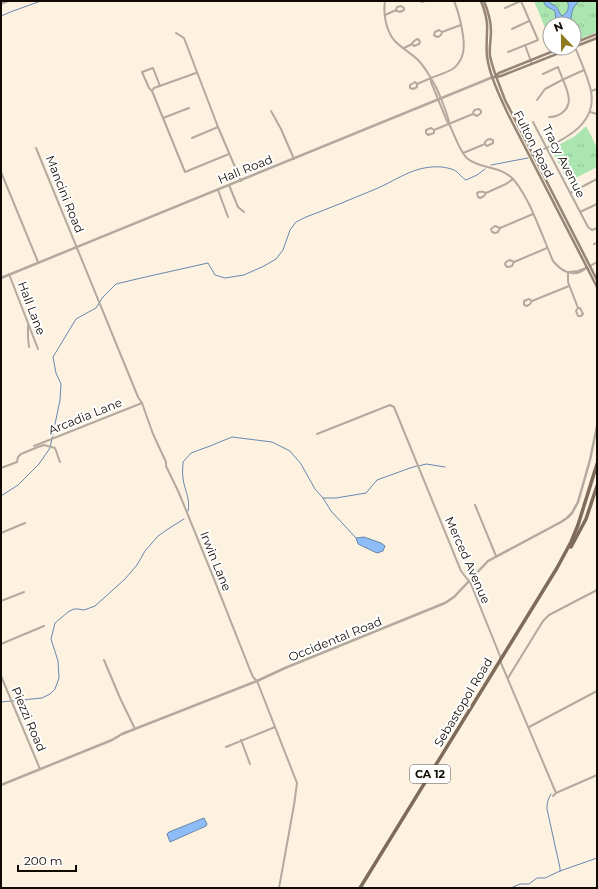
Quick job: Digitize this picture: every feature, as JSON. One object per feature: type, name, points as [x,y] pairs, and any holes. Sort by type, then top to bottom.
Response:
[{"type":"main road","name":"Fulton Road","points":[[481,1],[488,29],[486,45],[489,66],[495,76],[531,156],[597,287]]},
{"type":"main road","name":"Fulton Road","points":[[484,1],[489,14],[490,51],[495,76]]},
{"type":"main road","points":[[582,42],[597,34]]},
{"type":"main road","points":[[582,43],[597,38]]},
{"type":"main road","points":[[495,76],[499,72],[542,55]]},
{"type":"main road","points":[[495,76],[501,76],[551,56]]},
{"type":"main road","name":"Fulton Road","points":[[588,267],[597,280]]},
{"type":"main road","name":"Sebastopol Road","points":[[557,568],[577,529],[597,464]]},
{"type":"main road","name":"Sebastopol Road","points":[[360,888],[572,546],[588,514],[597,486]]},
{"type":"street","points":[[1,4],[8,1]]},
{"type":"street","points":[[386,1],[384,6],[385,15],[391,36],[424,66],[433,81],[439,99],[449,120],[449,124],[468,160],[477,164],[501,170],[513,179],[521,189],[534,214],[547,248],[558,268],[562,271],[573,274],[597,262]]},
{"type":"street","points":[[421,1],[425,1]]},
{"type":"street","points":[[417,84],[454,68],[461,60],[464,48],[460,16],[454,1]]},
{"type":"street","points":[[505,8],[521,1],[538,40],[508,52]]},
{"type":"street","points":[[385,15],[396,10]]},
{"type":"street","points":[[512,28],[530,21]]},
{"type":"street","points":[[442,32],[461,25]]},
{"type":"street","points":[[176,33],[184,38],[196,68],[196,73],[241,181]]},
{"type":"street","points":[[404,48],[412,44]]},
{"type":"street","points":[[525,45],[532,64]]},
{"type":"street","points":[[531,156],[574,133],[583,125],[590,112],[592,102],[591,91],[578,56]]},
{"type":"street","points":[[543,74],[558,67],[568,95],[568,104],[564,112],[555,117],[549,117]]},
{"type":"street","points":[[160,86],[153,68],[142,72],[149,88],[152,91],[185,172],[229,154]]},
{"type":"street","points":[[537,100],[545,89],[584,70]]},
{"type":"street","points":[[152,91],[154,88],[196,73]]},
{"type":"street","name":"Hall Road","points":[[1,278],[495,76]]},
{"type":"street","points":[[591,91],[597,89]]},
{"type":"street","points":[[163,118],[189,108]]},
{"type":"street","points":[[271,112],[281,129],[294,159]]},
{"type":"street","points":[[590,112],[597,114]]},
{"type":"street","points":[[434,130],[472,114]]},
{"type":"street","name":"Tracy Avenue","points":[[533,122],[588,227],[590,230],[597,228]]},
{"type":"street","points":[[192,138],[218,127]]},
{"type":"street","points":[[463,153],[485,144]]},
{"type":"street","name":"Mancini Road","points":[[36,148],[77,247]]},
{"type":"street","points":[[1,172],[38,262]]},
{"type":"street","points":[[486,193],[506,184],[513,179]]},
{"type":"street","points":[[570,193],[597,179]]},
{"type":"street","points":[[229,185],[238,207],[244,212]]},
{"type":"street","points":[[218,190],[228,217]]},
{"type":"street","points":[[580,212],[597,204]]},
{"type":"street","points":[[500,228],[534,214]]},
{"type":"street","name":"Irwin Lane","points":[[77,247],[138,397],[142,403],[153,434],[166,462],[166,466],[179,493],[250,670],[253,677],[257,681],[297,783],[297,791],[279,888]]},
{"type":"street","points":[[514,262],[547,248]]},
{"type":"street","points":[[568,272],[567,279],[578,308]]},
{"type":"street","name":"Hall Lane","points":[[9,274],[38,349]]},
{"type":"street","points":[[532,301],[569,286]]},
{"type":"street","points":[[29,324],[29,347]]},
{"type":"street","name":"Arcadia Lane","points":[[34,446],[142,403]]},
{"type":"street","name":"Merced Avenue","points":[[318,434],[390,405],[394,407],[462,572],[471,584],[556,793]]},
{"type":"street","name":"Occidental Road","points":[[1,785],[135,729],[257,681],[306,659],[440,606],[454,597],[486,563],[496,556],[561,522],[572,513],[577,505],[588,470],[597,426]]},
{"type":"street","points":[[1,468],[17,462],[18,457],[21,454],[44,445],[55,448],[60,462]]},
{"type":"street","points":[[475,505],[496,556]]},
{"type":"street","points":[[1,533],[25,523]]},
{"type":"street","points":[[508,678],[543,621],[549,615],[597,590]]},
{"type":"street","points":[[1,602],[24,592]]},
{"type":"street","points":[[1,644],[44,626]]},
{"type":"street","points":[[104,660],[135,729]]},
{"type":"street","name":"Piezzi Road","points":[[1,676],[40,769]]},
{"type":"street","points":[[528,727],[597,692]]},
{"type":"street","points":[[226,747],[275,727]]},
{"type":"street","points":[[241,740],[250,764]]},
{"type":"street","points":[[553,796],[556,793],[597,775]]},
{"type":"green space","points":[[534,1],[597,1],[597,32],[582,38],[582,16],[542,16],[542,20]]},
{"type":"green space","points":[[586,126],[597,148],[597,167],[568,182],[552,151],[553,148],[575,136]]},
{"type":"water","points":[[543,1],[550,1],[551,4],[557,7],[562,16],[556,16],[555,11],[546,6]]},
{"type":"water","points":[[567,1],[579,1],[573,8],[572,16],[562,16],[568,10]]},
{"type":"water","points":[[364,537],[381,543],[385,546],[383,551],[377,553],[358,544],[356,538]]},
{"type":"water","points":[[204,818],[207,824],[206,826],[170,842],[167,834],[169,832]]},
{"type":"waterway","points":[[1,16],[41,1]]},
{"type":"waterway","points":[[491,165],[528,158]]},
{"type":"waterway","points":[[1,496],[18,485],[39,464],[50,448],[60,400],[61,384],[56,373],[53,357],[76,319],[96,308],[103,297],[116,284],[208,263],[215,275],[225,278],[244,275],[276,259],[283,250],[290,230],[296,222],[306,217],[378,188],[416,170],[442,167],[456,171],[466,180],[485,169]]},
{"type":"waterway","points":[[188,511],[189,503],[183,476],[183,462],[191,453],[232,437],[272,442],[290,451],[301,464],[315,489],[323,498],[336,498],[366,493],[377,480],[417,466]]},
{"type":"waterway","points":[[419,466],[426,464],[445,467]]},
{"type":"waterway","points":[[323,498],[331,511],[356,538]]},
{"type":"waterway","points":[[1,702],[42,698],[50,694],[55,689],[59,678],[58,661],[51,639],[55,623],[74,609],[84,610],[95,606],[125,579],[158,536],[184,519]]},
{"type":"waterway","points":[[551,794],[547,809],[560,871]]},
{"type":"waterway","points":[[511,888],[520,884],[529,884],[537,878],[545,878],[597,858]]}]
